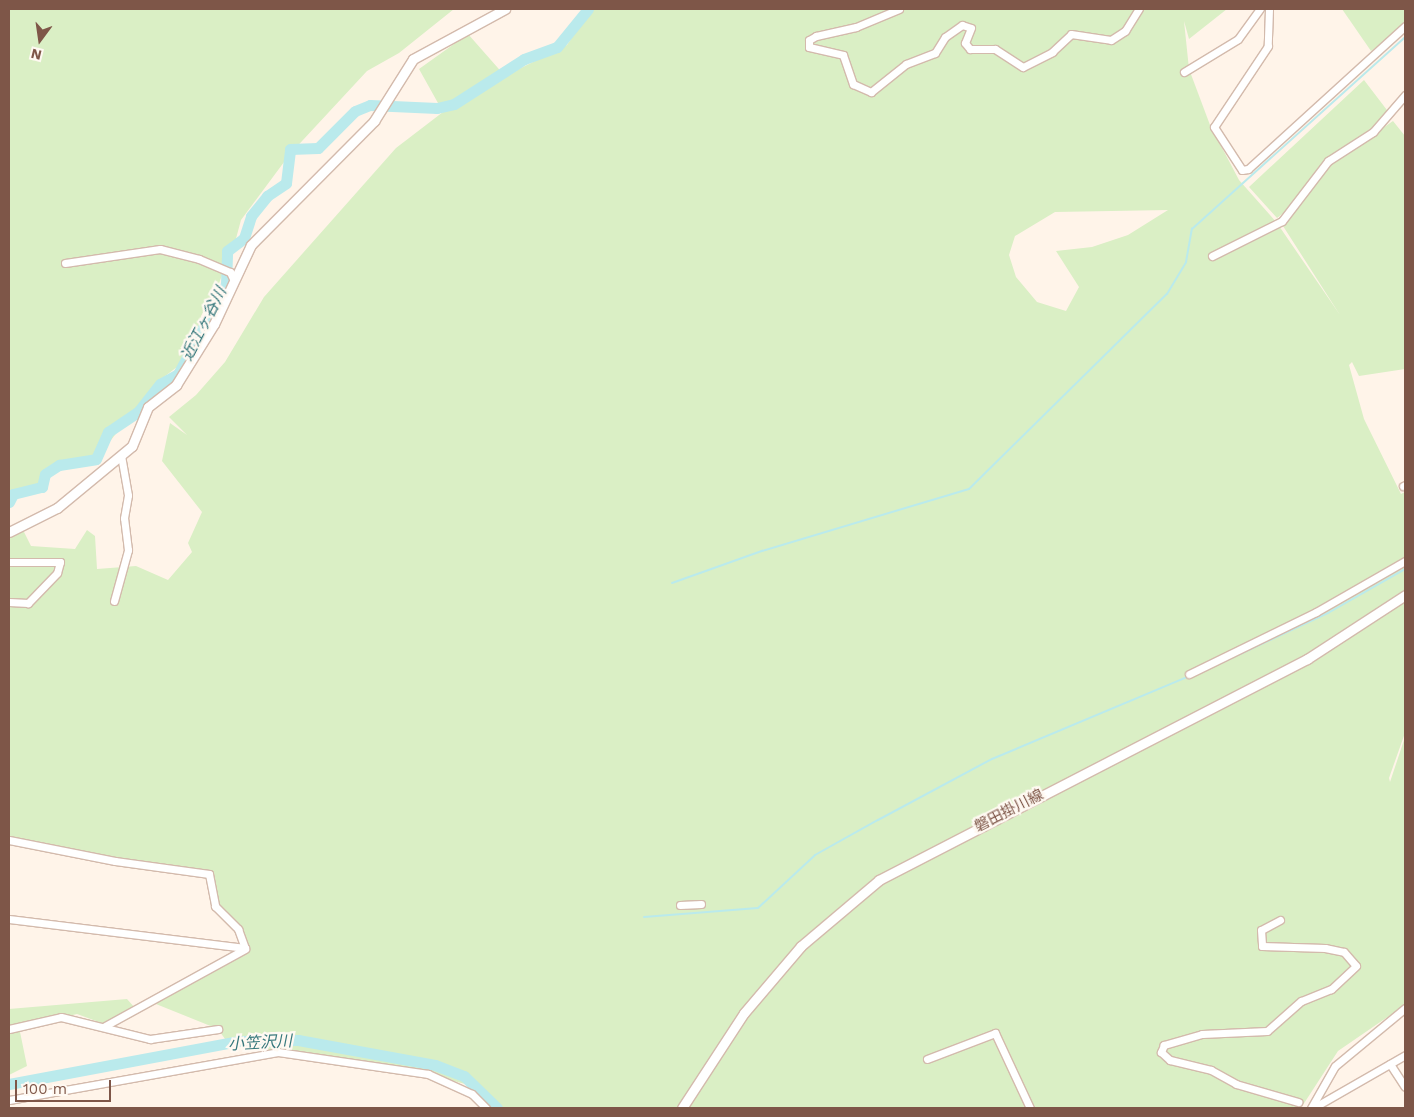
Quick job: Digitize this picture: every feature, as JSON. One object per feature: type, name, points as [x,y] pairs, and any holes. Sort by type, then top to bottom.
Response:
[{"type":"main road","points":[[9,532],[57,508],[121,456],[136,440],[148,407],[181,378],[234,281],[251,245],[387,102],[412,59],[505,9]]},
{"type":"main road","name":"磐田掛川線","points":[[682,1108],[744,1013],[801,946],[879,880],[1307,659],[1405,595]]},
{"type":"street","points":[[899,9],[856,27],[816,36],[809,40],[809,47],[843,55],[853,84],[870,92],[906,64],[935,53],[945,37],[962,25],[971,28],[965,43],[970,49],[995,50],[1023,67],[1052,52],[1071,34],[1111,40],[1125,31],[1138,9]]},
{"type":"street","points":[[1184,72],[1238,39],[1260,9]]},
{"type":"street","points":[[1268,9],[1268,46],[1214,127],[1242,170],[1248,170],[1405,26]]},
{"type":"street","points":[[1212,256],[1282,220],[1328,161],[1373,132],[1405,95]]},
{"type":"street","points":[[65,263],[160,249],[199,259],[230,272],[234,281]]},
{"type":"street","points":[[114,602],[128,550],[124,518],[128,495],[121,456]]},
{"type":"street","points":[[1189,674],[1316,612],[1405,561]]},
{"type":"street","points":[[9,562],[60,562],[57,572],[28,603],[9,602]]},
{"type":"street","points":[[9,840],[115,862],[209,874],[215,906],[238,929],[245,948]]},
{"type":"street","points":[[680,905],[702,904]]},
{"type":"street","points":[[9,919],[245,948]]},
{"type":"street","points":[[1280,920],[1261,930],[1262,946],[1325,948],[1344,952],[1356,966],[1330,988],[1301,1001],[1267,1031],[1202,1034],[1164,1045],[1161,1052],[1170,1060],[1211,1070],[1236,1084],[1298,1102]]},
{"type":"street","points":[[105,1026],[245,948]]},
{"type":"street","points":[[1312,1108],[1335,1066],[1405,1008]]},
{"type":"street","points":[[9,1029],[61,1016],[105,1026],[150,1040],[218,1029]]},
{"type":"street","points":[[927,1059],[995,1033],[1030,1108]]},
{"type":"street","points":[[9,1100],[278,1052],[428,1074],[458,1086],[486,1108]]},
{"type":"street","points":[[1312,1108],[1405,1055]]},
{"type":"street","points":[[1390,1064],[1405,1087]]},
{"type":"green space","points":[[9,9],[454,9],[399,53],[367,71],[290,154],[241,220],[234,246],[219,268],[224,270],[218,286],[201,316],[199,333],[177,367],[156,383],[96,459],[57,462],[42,487],[13,494],[9,503]]},
{"type":"green space","points":[[591,9],[1227,9],[1189,39],[1184,21],[1189,69],[1210,125],[1239,180],[1277,223],[1340,315],[1283,226],[1331,164],[1393,121],[1405,136],[1405,369],[1359,376],[1352,362],[1349,365],[1364,419],[1401,494],[1405,492],[1405,733],[1389,778],[1390,782],[1405,737],[1405,1005],[1338,1051],[1301,1108],[478,1108],[477,1087],[434,1076],[338,1066],[225,1039],[218,1029],[151,1002],[245,948],[239,930],[215,906],[209,874],[9,840],[9,535],[21,526],[31,546],[75,549],[87,530],[95,536],[97,569],[136,566],[168,580],[192,552],[188,543],[202,512],[162,461],[170,423],[187,435],[169,417],[196,395],[225,362],[264,297],[396,148],[443,112],[419,69],[468,34],[505,76],[567,45]],"holes":[[[1168,210],[1128,235],[1092,247],[1056,251],[1079,287],[1066,311],[1037,302],[1016,277],[1009,255],[1015,236],[1055,212]]]},
{"type":"green space","points":[[1342,9],[1405,9],[1405,26],[1371,51]]},
{"type":"green space","points":[[1364,80],[1390,114],[1322,168],[1304,197],[1277,218],[1249,187]]},
{"type":"green space","points":[[127,999],[135,1008],[107,1025],[77,1014],[19,1027],[27,1066],[9,1075],[9,1009]]},
{"type":"waterway","name":"近江ヶ谷川","points":[[9,502],[13,494],[42,487],[45,474],[59,465],[96,459],[108,432],[138,412],[160,384],[178,374],[226,284],[227,251],[244,238],[251,216],[267,196],[286,183],[290,149],[318,148],[355,111],[370,105],[437,108],[454,104],[524,59],[557,47],[588,9]]},
{"type":"waterway","points":[[672,583],[762,551],[969,489],[1167,294],[1186,262],[1192,229],[1405,37]]},
{"type":"waterway","points":[[1206,670],[1328,613],[1405,569]]},
{"type":"waterway","points":[[644,917],[758,908],[815,855],[878,820],[992,759],[1187,677]]},
{"type":"waterway","name":"小笠沢川","points":[[9,1084],[238,1041],[298,1040],[435,1065],[464,1076],[497,1108]]}]
